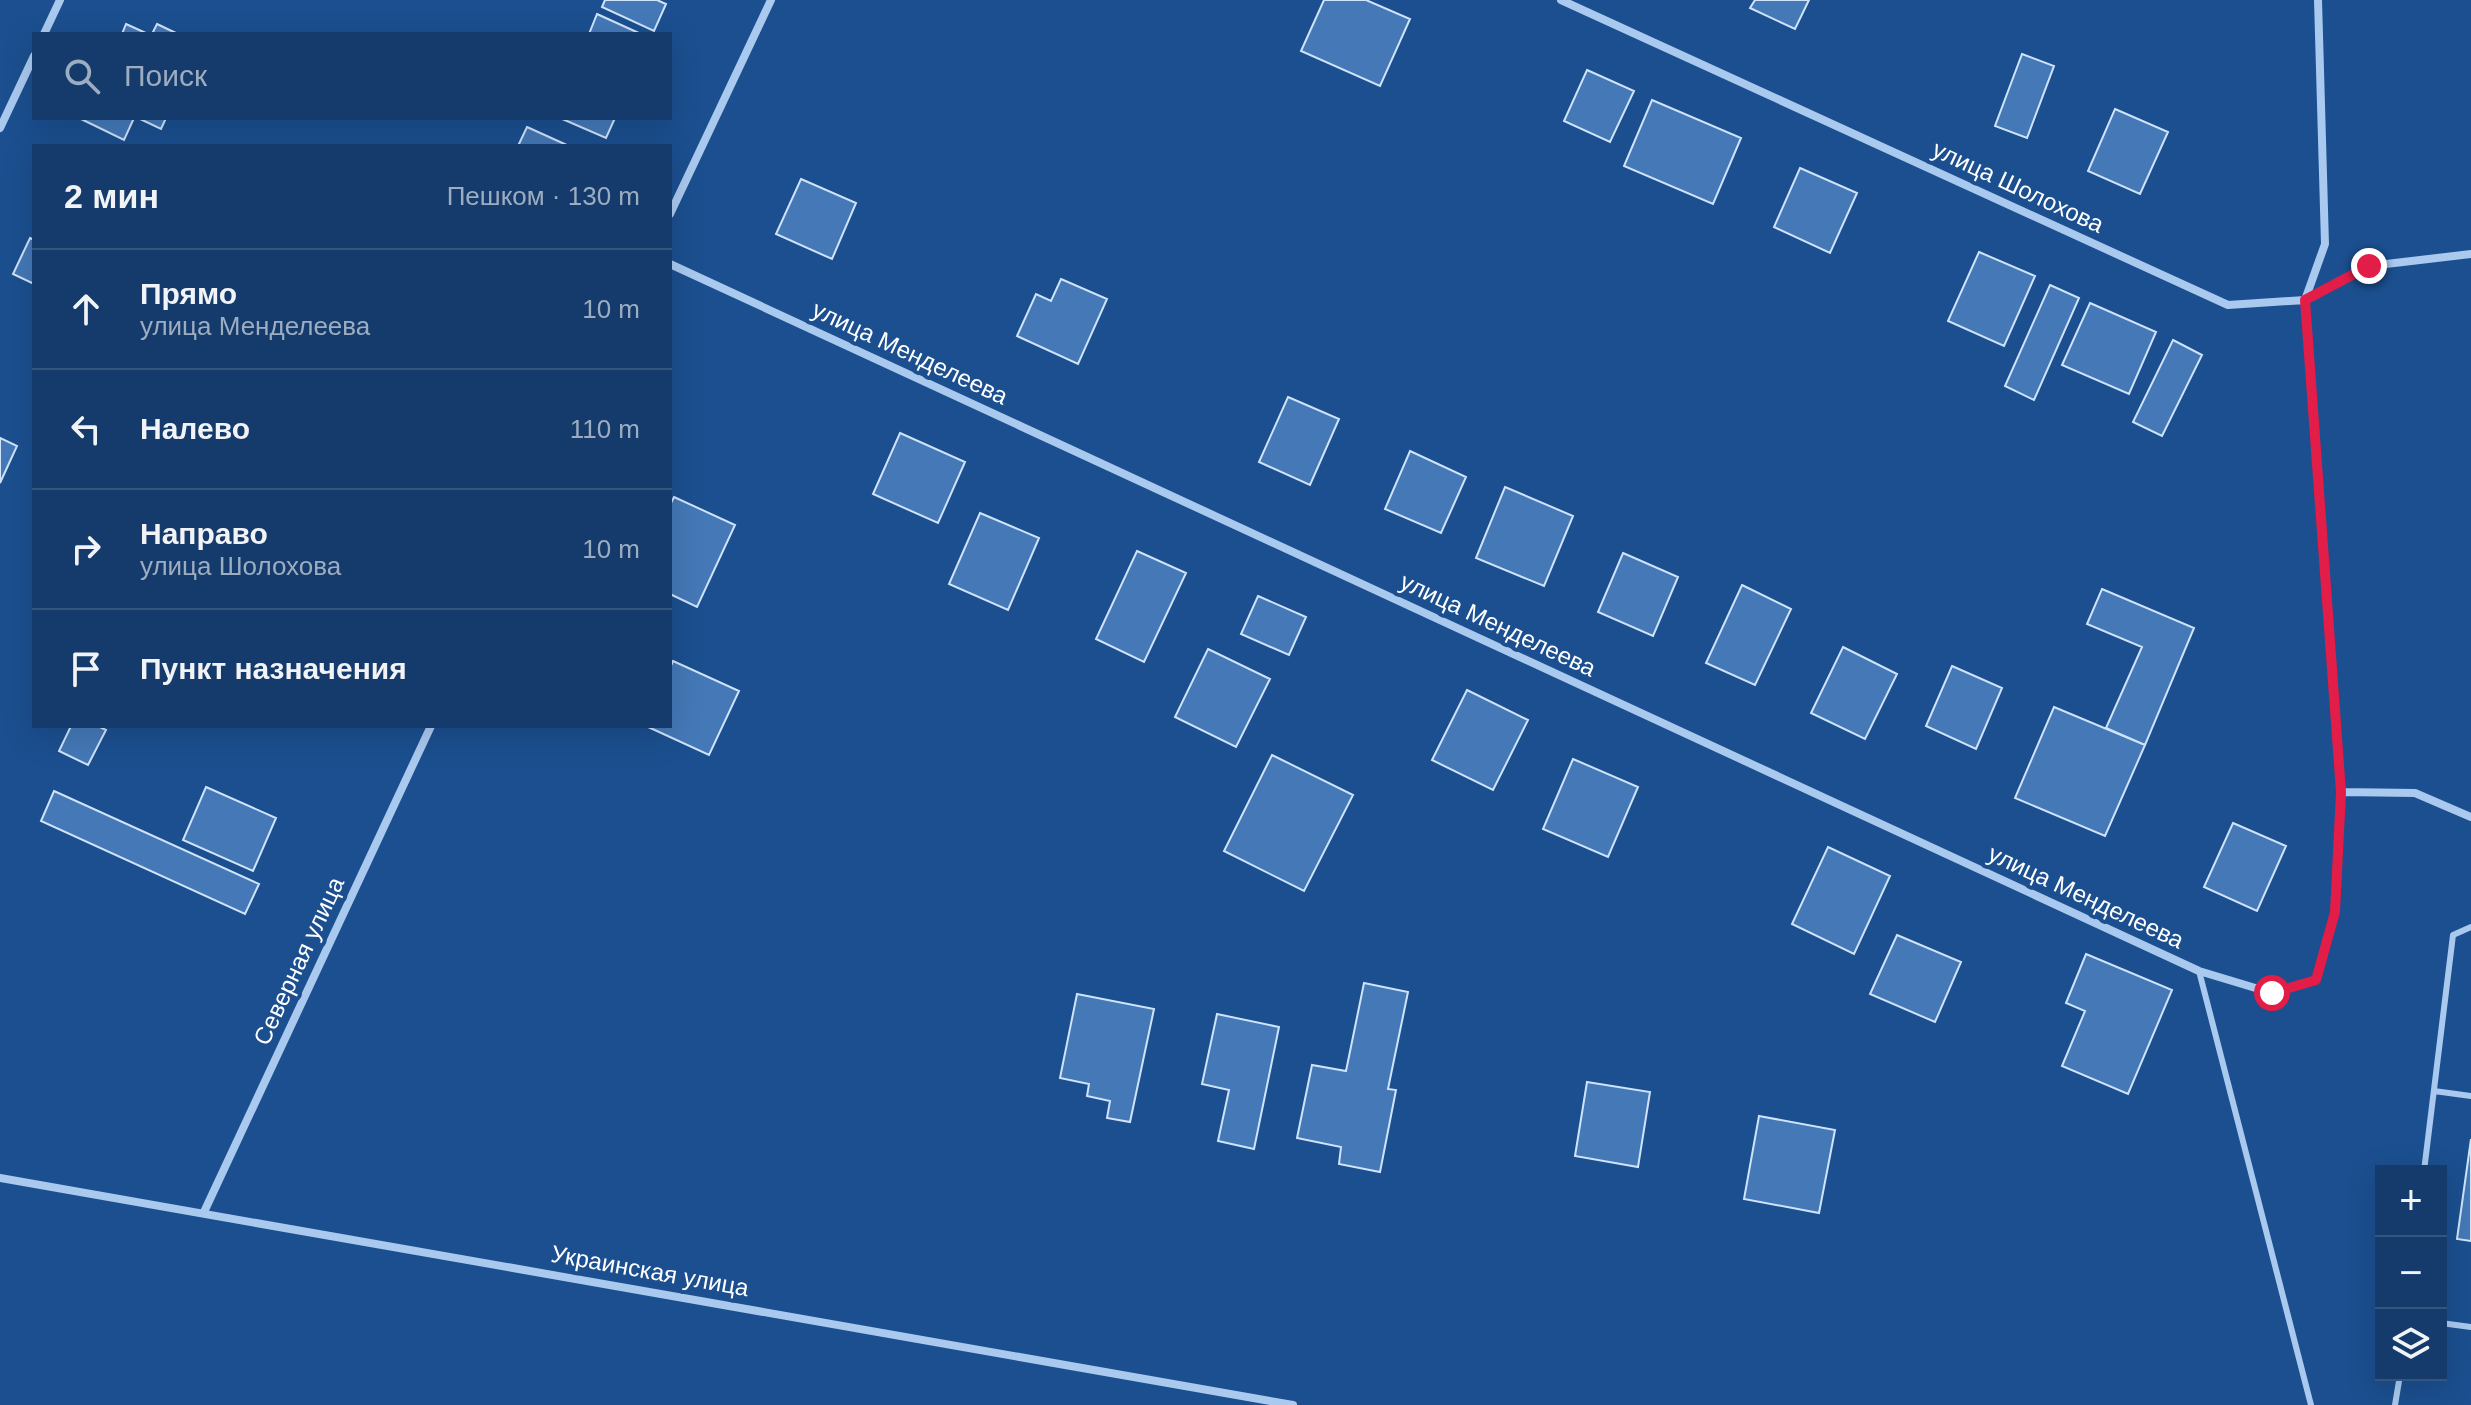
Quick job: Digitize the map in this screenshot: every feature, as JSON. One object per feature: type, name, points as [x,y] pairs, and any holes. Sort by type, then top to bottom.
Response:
[{"type":"street","points":[[45,32],[60,0]]},
{"type":"street","points":[[672,210],[771,0]]},
{"type":"street","name":"улица Шолохова","points":[[1561,0],[2228,305],[2305,300],[2369,266],[2471,254]]},
{"type":"street","points":[[2318,0],[2325,244],[2305,300],[2341,792],[2415,793],[2471,817]]},
{"type":"street","points":[[0,128],[32,60]]},
{"type":"street","name":"улица Менделеева","points":[[672,265],[2199,971],[2272,993],[2316,980],[2335,912],[2341,792]]},
{"type":"street","name":"Северная улица","points":[[204,1212],[430,728]]},
{"type":"street","name":"Украинская улица","points":[[0,1178],[1293,1405]]},
{"type":"lane","points":[[2425,1165],[2453,935],[2471,927]]},
{"type":"lane","points":[[2199,971],[2311,1405]]},
{"type":"lane","points":[[2434,1091],[2471,1096]]},
{"type":"lane","points":[[2447,1324],[2471,1327]]},
{"type":"lane","points":[[2395,1405],[2399,1381]]},
{"type":"building","points":[[605,0],[657,0],[666,4],[654,31],[602,7]]},
{"type":"building","points":[[1324,0],[1366,0],[1410,19],[1380,86],[1301,51]]},
{"type":"building","points":[[1755,0],[1809,0],[1795,29],[1750,8]]},
{"type":"building","points":[[597,14],[637,32],[590,32]]},
{"type":"building","points":[[126,24],[144,32],[123,32]]},
{"type":"building","points":[[157,24],[174,32],[153,32]]},
{"type":"building","points":[[2022,54],[2054,66],[2027,138],[1995,126]]},
{"type":"building","points":[[1587,70],[1634,91],[1610,142],[1564,121]]},
{"type":"building","points":[[1652,100],[1741,138],[1713,204],[1624,166]]},
{"type":"building","points":[[2115,109],[2168,132],[2140,194],[2088,171]]},
{"type":"building","points":[[83,120],[133,120],[124,140]]},
{"type":"building","points":[[142,120],[165,120],[161,129]]},
{"type":"building","points":[[565,120],[614,120],[606,138]]},
{"type":"building","points":[[527,127],[565,144],[519,144]]},
{"type":"building","points":[[1800,168],[1857,193],[1830,253],[1774,227]]},
{"type":"building","points":[[801,179],[856,203],[832,259],[776,234]]},
{"type":"building","points":[[30,238],[32,239],[32,283],[13,274]]},
{"type":"building","points":[[1979,252],[2035,276],[2004,346],[1948,321]]},
{"type":"building","points":[[1061,279],[1107,299],[1078,364],[1017,336],[1036,294],[1051,301]]},
{"type":"building","points":[[2050,285],[2079,298],[2034,400],[2005,386]]},
{"type":"building","points":[[2090,303],[2156,332],[2129,394],[2062,365]]},
{"type":"building","points":[[2173,340],[2202,355],[2162,436],[2133,422]]},
{"type":"building","points":[[1288,397],[1339,419],[1310,485],[1259,462]]},
{"type":"building","points":[[900,433],[965,462],[938,523],[873,494]]},
{"type":"building","points":[[0,438],[17,446],[0,483]]},
{"type":"building","points":[[1410,451],[1466,477],[1441,533],[1385,509]]},
{"type":"building","points":[[1505,487],[1573,516],[1544,586],[1476,558]]},
{"type":"building","points":[[674,497],[735,525],[697,607],[672,595]]},
{"type":"building","points":[[980,513],[1039,538],[1008,610],[949,584]]},
{"type":"building","points":[[1137,551],[1186,573],[1144,662],[1096,639]]},
{"type":"building","points":[[1623,553],[1678,577],[1653,636],[1598,612]]},
{"type":"building","points":[[1742,585],[1791,609],[1755,685],[1706,663]]},
{"type":"building","points":[[2102,589],[2194,628],[2145,745],[2106,728],[2142,647],[2087,624]]},
{"type":"building","points":[[1258,596],[1306,617],[1289,655],[1241,634]]},
{"type":"building","points":[[1843,647],[1897,674],[1865,739],[1811,713]]},
{"type":"building","points":[[1208,649],[1270,679],[1236,747],[1175,717]]},
{"type":"building","points":[[673,661],[739,691],[709,755],[650,728],[672,728]]},
{"type":"building","points":[[1952,666],[2002,688],[1976,749],[1926,726]]},
{"type":"building","points":[[1467,690],[1528,720],[1493,790],[1432,760]]},
{"type":"building","points":[[2054,707],[2145,745],[2105,836],[2015,798]]},
{"type":"building","points":[[70,728],[106,730],[88,765],[59,751]]},
{"type":"building","points":[[1272,755],[1353,795],[1304,891],[1224,851]]},
{"type":"building","points":[[1573,759],[1638,787],[1608,857],[1543,829]]},
{"type":"building","points":[[206,787],[276,818],[253,871],[183,840]]},
{"type":"building","points":[[54,791],[259,884],[245,914],[41,821]]},
{"type":"building","points":[[2233,823],[2286,846],[2257,911],[2204,887]]},
{"type":"building","points":[[1828,847],[1890,876],[1854,954],[1792,924]]},
{"type":"building","points":[[1897,935],[1961,962],[1935,1022],[1870,994]]},
{"type":"building","points":[[2086,954],[2172,990],[2128,1094],[2062,1066],[2085,1011],[2066,1003]]},
{"type":"building","points":[[1364,983],[1408,992],[1388,1089],[1396,1090],[1380,1172],[1339,1164],[1341,1147],[1297,1138],[1312,1065],[1346,1071]]},
{"type":"building","points":[[1077,994],[1154,1009],[1130,1122],[1107,1118],[1110,1101],[1087,1096],[1089,1084],[1060,1078]]},
{"type":"building","points":[[1217,1014],[1279,1027],[1254,1149],[1218,1141],[1229,1090],[1202,1084]]},
{"type":"building","points":[[1587,1082],[1650,1092],[1638,1167],[1575,1156]]},
{"type":"building","points":[[1759,1116],[1835,1130],[1819,1213],[1744,1199]]},
{"type":"building","points":[[2471,1139],[2471,1241],[2457,1239]]},
{"type":"route","points":[[2272,993],[2316,980],[2335,912],[2341,792],[2305,300],[2369,266]]}]
